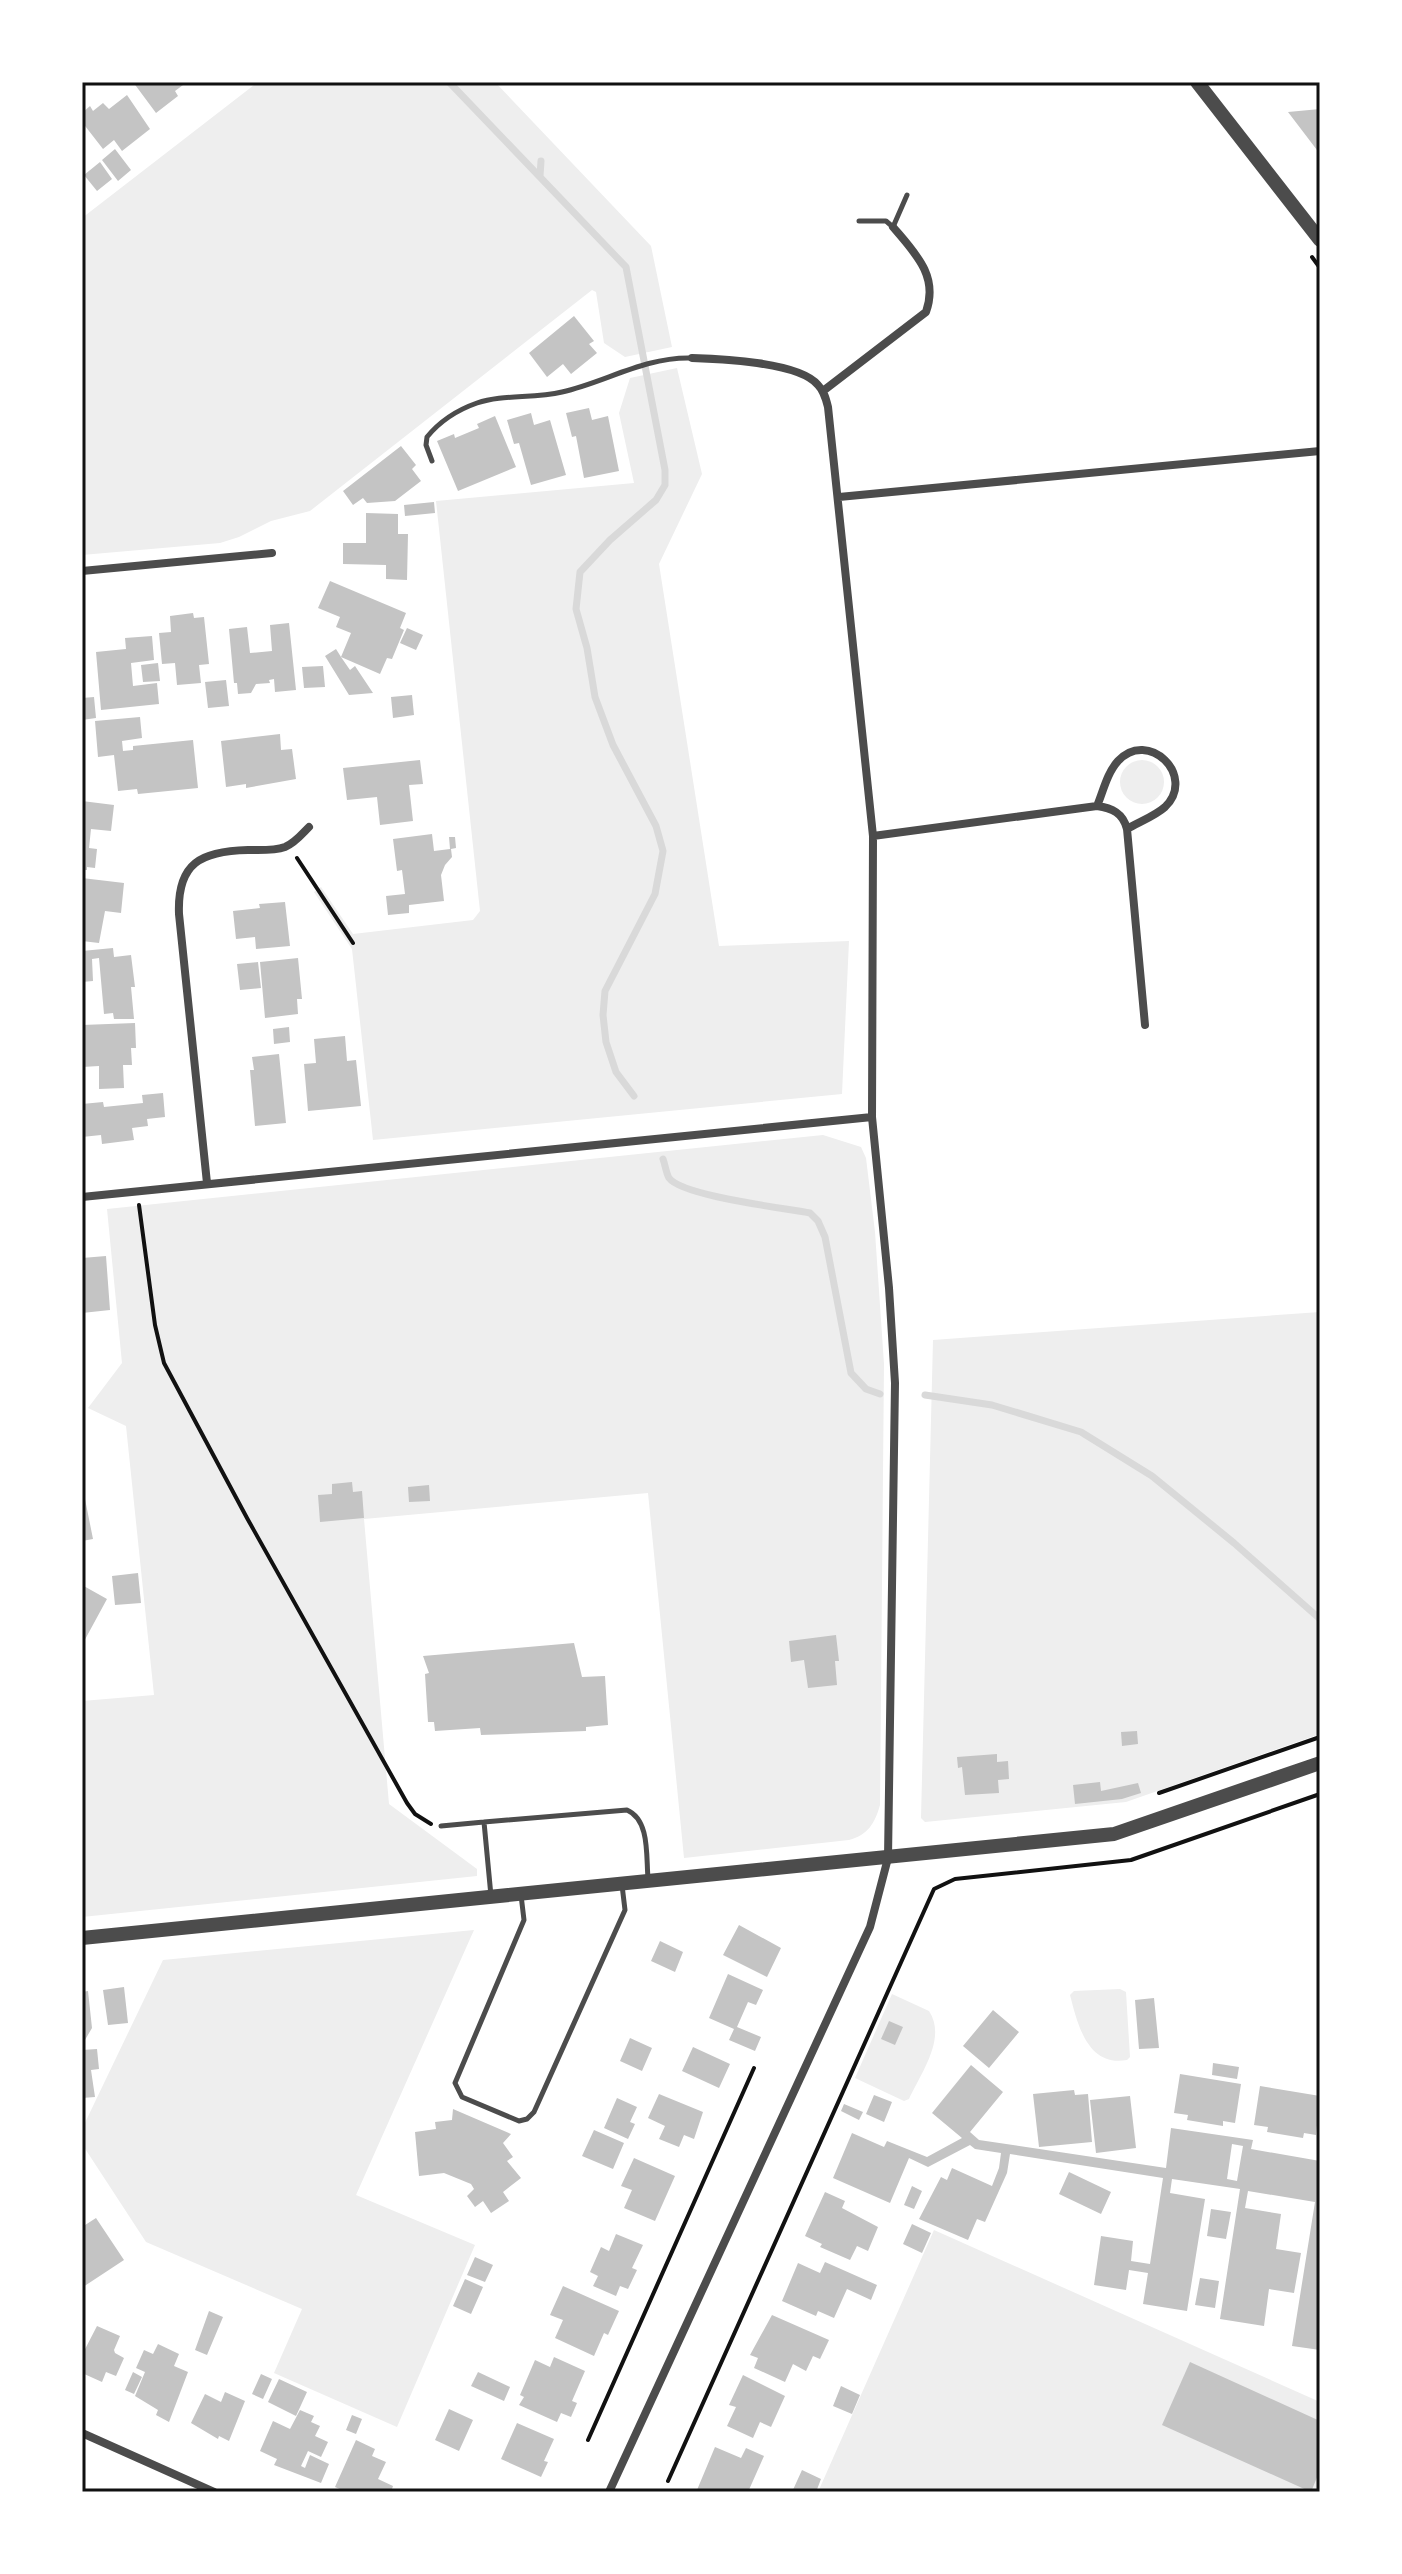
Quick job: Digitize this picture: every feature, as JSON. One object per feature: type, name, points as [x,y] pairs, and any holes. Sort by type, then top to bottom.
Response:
[{"type":"street","points":[[1197,82],[1320,240]]},
{"type":"street","points":[[823,391],[926,312],[931,292],[926,270],[893,227]]},
{"type":"street","points":[[609,2492],[870,1927],[888,1858],[895,1383],[872,1117],[873,836],[828,407],[817,382],[795,372],[737,359],[692,358]]},
{"type":"street","points":[[839,497],[1320,451]]},
{"type":"street","points":[[82,571],[272,553]]},
{"type":"street","points":[[1097,806],[1112,770],[1126,754],[1148,750],[1167,760],[1175,779],[1171,799],[1156,813],[1127,829]]},
{"type":"street","points":[[873,836],[1097,806],[1117,812],[1126,822],[1127,829],[1145,1025]]},
{"type":"street","points":[[207,1183],[179,914],[181,881],[205,855],[231,850],[275,849],[289,845],[309,827]]},
{"type":"street","points":[[82,1197],[872,1117]]},
{"type":"street","points":[[82,1938],[1114,1834],[1320,1763]]},
{"type":"street","points":[[82,2433],[214,2492]]},
{"type":"lane","points":[[859,221],[886,221],[893,227],[907,195]]},
{"type":"lane","points":[[432,461],[426,445],[427,437],[450,415],[471,405],[488,400],[559,393],[628,368],[692,358]]},
{"type":"lane","points":[[441,1826],[627,1810],[640,1820],[649,1882]]},
{"type":"lane","points":[[484,1822],[491,1897]]},
{"type":"lane","points":[[521,1894],[524,1920],[455,2083],[462,2097],[519,2121],[527,2119],[534,2112],[625,1910],[622,1884]]},
{"type":"path","points":[[289,845],[353,943]]},
{"type":"path","points":[[137,1191],[155,1325],[164,1363],[407,1803],[422,1820],[441,1826]]},
{"type":"path","points":[[1159,1793],[1320,1737]]},
{"type":"path","points":[[668,2481],[934,1889],[955,1879],[1131,1860],[1320,1794]]},
{"type":"path","points":[[588,2440],[754,2068]]},
{"type":"shaded area","points":[[258,82],[495,82],[651,246],[672,347],[625,357],[604,343],[596,292],[592,290],[310,511],[271,521],[220,543],[82,555],[82,218]]},
{"type":"shaded area","points":[[677,368],[702,474],[659,564],[719,946],[849,941],[842,1094],[373,1140],[352,949],[314,892],[321,887],[353,934],[473,920],[480,911],[436,501],[634,483],[619,413],[630,378]]},
{"type":"shaded area","points":[[1142,760],[1158,766],[1164,782],[1158,798],[1142,804],[1126,798],[1120,782],[1126,766]]},
{"type":"shaded area","points":[[823,1135],[861,1147],[866,1158],[875,1232],[884,1364],[880,1805],[870,1827],[849,1840],[684,1858],[648,1493],[364,1519],[389,1804],[477,1869],[477,1876],[82,1917],[82,1701],[154,1695],[126,1426],[88,1408],[122,1363],[107,1209]]},
{"type":"shaded area","points":[[1320,1312],[1320,1734],[1126,1802],[925,1822],[921,1818],[933,1340]]},
{"type":"shaded area","points":[[474,1930],[356,2195],[475,2245],[397,2427],[274,2373],[302,2309],[146,2242],[82,2144],[82,2129],[163,1960]]},
{"type":"shaded area","points":[[1120,1989],[1126,1992],[1130,2057],[1127,2060],[1103,2057],[1094,2051],[1081,2031],[1070,1995],[1074,1991]]},
{"type":"shaded area","points":[[892,1994],[929,2011],[934,2021],[934,2044],[930,2055],[909,2099],[904,2101],[855,2078]]},
{"type":"shaded area","points":[[934,2230],[1320,2402],[1320,2492],[818,2492]]},
{"type":"building","points":[[133,82],[187,82],[175,91],[178,96],[156,113]]},
{"type":"building","points":[[127,95],[150,129],[122,151],[114,140],[103,149],[82,122],[82,113],[90,106],[93,111],[103,103],[109,109]]},
{"type":"building","points":[[1320,109],[1320,154],[1288,112]]},
{"type":"building","points":[[115,149],[131,170],[118,181],[102,160]]},
{"type":"building","points":[[100,162],[112,179],[97,191],[84,175]]},
{"type":"building","points":[[574,316],[594,341],[589,344],[597,353],[571,374],[563,364],[547,377],[529,353]]},
{"type":"building","points":[[589,408],[592,420],[608,416],[619,471],[584,478],[576,436],[572,437],[566,413]]},
{"type":"building","points":[[531,413],[534,425],[550,420],[566,475],[531,485],[519,443],[514,444],[507,420]]},
{"type":"building","points":[[495,416],[516,467],[458,491],[437,441],[454,434],[455,438],[479,428],[477,424]]},
{"type":"building","points":[[401,446],[416,465],[412,469],[421,481],[395,501],[367,503],[363,498],[353,505],[343,491]]},
{"type":"building","points":[[434,502],[435,513],[405,516],[404,505]]},
{"type":"building","points":[[366,513],[398,514],[398,534],[408,534],[407,580],[386,579],[386,565],[343,564],[343,543],[366,543]]},
{"type":"building","points":[[330,581],[406,613],[400,628],[404,630],[392,659],[387,658],[380,674],[341,657],[351,633],[336,627],[340,617],[318,608]]},
{"type":"building","points":[[193,613],[194,618],[204,617],[209,664],[199,665],[201,683],[177,685],[175,663],[162,664],[159,633],[171,632],[170,616]]},
{"type":"building","points":[[289,623],[296,690],[275,692],[274,679],[269,680],[270,683],[256,684],[251,693],[238,694],[237,683],[234,683],[229,629],[247,627],[250,653],[272,651],[270,625]]},
{"type":"building","points":[[407,628],[423,635],[416,650],[400,643]]},
{"type":"building","points":[[152,636],[154,660],[131,663],[133,686],[157,683],[159,704],[101,710],[96,652],[126,649],[125,638]]},
{"type":"building","points":[[336,649],[350,670],[355,666],[373,693],[349,695],[325,656]]},
{"type":"building","points":[[158,663],[160,681],[143,682],[141,665]]},
{"type":"building","points":[[323,666],[325,687],[304,688],[302,667]]},
{"type":"building","points":[[226,680],[229,706],[208,708],[205,682]]},
{"type":"building","points":[[412,695],[414,715],[393,718],[391,697]]},
{"type":"building","points":[[94,697],[96,718],[82,720],[82,698]]},
{"type":"building","points":[[140,717],[142,738],[122,741],[123,751],[133,750],[133,746],[193,740],[198,788],[138,794],[137,789],[118,791],[114,755],[98,757],[95,721]]},
{"type":"building","points":[[280,734],[281,750],[292,749],[296,779],[246,788],[246,784],[226,787],[221,741]]},
{"type":"building","points":[[420,760],[423,784],[409,785],[413,821],[380,825],[377,797],[347,800],[343,768]]},
{"type":"building","points":[[82,801],[114,805],[111,831],[91,829],[89,848],[97,849],[95,868],[87,867],[87,870],[82,870]]},
{"type":"building","points":[[432,834],[434,851],[450,849],[449,837],[455,837],[456,848],[451,849],[452,857],[441,875],[444,901],[409,905],[409,913],[388,915],[386,896],[405,894],[402,870],[397,871],[393,839]]},
{"type":"building","points":[[82,878],[124,883],[121,913],[105,911],[99,943],[82,941]]},
{"type":"building","points":[[285,902],[290,946],[256,949],[255,937],[236,939],[233,911],[260,908],[259,904]]},
{"type":"building","points":[[113,948],[114,957],[131,955],[135,987],[131,987],[134,1019],[114,1019],[113,1013],[104,1014],[99,958],[92,959],[93,981],[82,982],[82,951]]},
{"type":"building","points":[[298,958],[302,999],[297,999],[298,1014],[265,1018],[260,962]]},
{"type":"building","points":[[258,962],[261,988],[240,990],[237,964]]},
{"type":"building","points":[[135,1023],[136,1048],[131,1048],[132,1065],[123,1065],[124,1088],[99,1089],[99,1066],[82,1067],[82,1025]]},
{"type":"building","points":[[289,1027],[290,1042],[274,1044],[273,1029]]},
{"type":"building","points":[[345,1036],[347,1061],[356,1060],[361,1106],[308,1111],[304,1064],[316,1063],[314,1039]]},
{"type":"building","points":[[279,1054],[286,1123],[255,1126],[250,1070],[254,1070],[252,1057]]},
{"type":"building","points":[[163,1093],[165,1117],[147,1119],[148,1126],[132,1128],[134,1140],[102,1144],[101,1135],[82,1137],[82,1104],[103,1102],[104,1107],[143,1103],[142,1095]]},
{"type":"building","points":[[106,1256],[110,1310],[82,1313],[82,1258]]},
{"type":"building","points":[[352,1482],[353,1492],[362,1491],[364,1518],[320,1522],[318,1495],[332,1494],[332,1484]]},
{"type":"building","points":[[82,1484],[93,1539],[82,1541]]},
{"type":"building","points":[[429,1485],[430,1501],[409,1502],[408,1487]]},
{"type":"building","points":[[138,1573],[141,1603],[115,1605],[112,1576]]},
{"type":"building","points":[[82,1585],[107,1599],[82,1645]]},
{"type":"building","points":[[836,1635],[839,1661],[835,1661],[837,1685],[808,1688],[804,1660],[791,1662],[789,1641]]},
{"type":"building","points":[[574,1643],[582,1677],[605,1676],[608,1725],[586,1727],[586,1731],[481,1735],[480,1728],[435,1731],[434,1722],[428,1722],[425,1674],[429,1673],[423,1656]]},
{"type":"building","points":[[1137,1731],[1138,1744],[1122,1746],[1121,1732]]},
{"type":"building","points":[[997,1754],[997,1762],[1008,1761],[1009,1779],[998,1780],[999,1793],[965,1795],[962,1767],[958,1768],[957,1757]]},
{"type":"building","points":[[1100,1782],[1101,1791],[1138,1783],[1141,1793],[1122,1799],[1075,1804],[1073,1785]]},
{"type":"building","points":[[739,1925],[781,1948],[767,1977],[723,1955]]},
{"type":"building","points":[[660,1941],[683,1952],[675,1972],[651,1961]]},
{"type":"building","points":[[728,1974],[763,1990],[756,2005],[748,2002],[737,2027],[761,2037],[755,2051],[729,2040],[734,2029],[709,2018]]},
{"type":"building","points":[[124,1987],[128,2023],[108,2025],[103,1990]]},
{"type":"building","points":[[88,1991],[92,2028],[82,2045],[82,1992]]},
{"type":"building","points":[[1154,1998],[1159,2048],[1139,2049],[1135,2000]]},
{"type":"building","points":[[993,2010],[1019,2032],[989,2068],[963,2046]]},
{"type":"building","points":[[889,2021],[903,2027],[895,2045],[881,2039]]},
{"type":"building","points":[[630,2038],[652,2048],[642,2071],[620,2061]]},
{"type":"building","points":[[693,2047],[730,2064],[719,2088],[682,2071]]},
{"type":"building","points":[[97,2049],[99,2069],[91,2070],[95,2097],[82,2098],[82,2050]]},
{"type":"building","points":[[1213,2063],[1239,2067],[1237,2079],[1212,2075]]},
{"type":"building","points":[[971,2065],[1003,2092],[970,2132],[979,2140],[1166,2168],[1171,2128],[1253,2140],[1251,2149],[1320,2161],[1320,2222],[1317,2235],[1320,2235],[1320,2350],[1292,2346],[1315,2202],[1248,2191],[1245,2208],[1281,2214],[1276,2249],[1301,2253],[1294,2293],[1269,2289],[1264,2326],[1220,2319],[1240,2189],[1172,2179],[1170,2193],[1205,2199],[1187,2311],[1143,2304],[1148,2273],[1129,2270],[1126,2290],[1094,2285],[1101,2236],[1133,2241],[1131,2261],[1150,2264],[1163,2178],[1010,2154],[1007,2173],[985,2222],[977,2219],[968,2240],[919,2219],[941,2177],[947,2180],[952,2168],[992,2186],[1001,2153],[975,2149],[970,2145],[928,2167],[909,2158],[890,2203],[833,2178],[852,2133],[884,2147],[887,2141],[927,2157],[962,2138],[932,2113]],"holes":[[[1232,2144],[1243,2146],[1237,2181],[1227,2179]]]},
{"type":"building","points":[[1180,2074],[1241,2084],[1235,2123],[1223,2121],[1223,2126],[1187,2120],[1188,2115],[1174,2113]]},
{"type":"building","points":[[1260,2086],[1320,2096],[1316,2135],[1304,2133],[1303,2138],[1267,2132],[1268,2127],[1254,2125]]},
{"type":"building","points":[[1074,2090],[1075,2095],[1088,2094],[1092,2142],[1039,2147],[1033,2094]]},
{"type":"building","points":[[659,2094],[703,2112],[694,2139],[684,2135],[679,2147],[659,2139],[665,2126],[648,2118]]},
{"type":"building","points":[[874,2095],[892,2102],[884,2122],[866,2114]]},
{"type":"building","points":[[1130,2096],[1136,2148],[1096,2153],[1090,2100]]},
{"type":"building","points":[[617,2098],[637,2107],[630,2122],[635,2124],[628,2139],[604,2128]]},
{"type":"building","points":[[844,2104],[863,2112],[859,2120],[841,2111]]},
{"type":"building","points":[[453,2109],[511,2134],[503,2143],[513,2157],[507,2161],[521,2178],[503,2192],[509,2201],[491,2213],[483,2201],[475,2207],[467,2196],[474,2189],[471,2184],[444,2173],[419,2176],[415,2132],[436,2129],[435,2122],[452,2120]]},
{"type":"building","points":[[594,2130],[624,2143],[613,2169],[582,2156]]},
{"type":"building","points":[[634,2158],[675,2176],[655,2221],[624,2208],[632,2190],[621,2186]]},
{"type":"building","points":[[1069,2172],[1111,2192],[1101,2214],[1059,2194]]},
{"type":"building","points":[[912,2186],[922,2191],[914,2209],[904,2205]]},
{"type":"building","points":[[825,2192],[845,2201],[842,2208],[878,2227],[868,2251],[857,2246],[850,2260],[820,2247],[822,2244],[805,2236]]},
{"type":"building","points":[[1211,2209],[1231,2212],[1226,2239],[1207,2236]]},
{"type":"building","points":[[96,2218],[124,2260],[83,2287],[82,2227]]},
{"type":"building","points":[[912,2224],[931,2233],[922,2253],[903,2244]]},
{"type":"building","points":[[616,2234],[643,2245],[632,2268],[637,2270],[628,2289],[620,2286],[616,2296],[593,2286],[598,2276],[590,2272],[601,2247],[609,2251]]},
{"type":"building","points":[[475,2257],[493,2265],[485,2282],[467,2275]]},
{"type":"building","points":[[825,2262],[877,2285],[871,2300],[847,2289],[834,2318],[818,2311],[816,2316],[782,2301],[798,2263],[820,2273]]},
{"type":"building","points":[[1200,2278],[1219,2281],[1215,2308],[1195,2305]]},
{"type":"building","points":[[465,2279],[483,2287],[471,2314],[453,2306]]},
{"type":"building","points":[[563,2286],[619,2311],[608,2335],[604,2333],[594,2356],[555,2338],[563,2320],[550,2315]]},
{"type":"building","points":[[209,2311],[223,2317],[207,2355],[195,2350]]},
{"type":"building","points":[[772,2315],[829,2340],[820,2359],[813,2356],[806,2371],[793,2364],[785,2382],[754,2368],[758,2358],[750,2355]]},
{"type":"building","points":[[97,2326],[120,2336],[114,2350],[124,2358],[116,2376],[106,2372],[102,2382],[82,2373],[82,2355]]},
{"type":"building","points":[[158,2344],[179,2354],[174,2366],[188,2372],[169,2422],[156,2415],[158,2410],[135,2396],[145,2372],[136,2368],[144,2350],[153,2354]]},
{"type":"building","points":[[554,2357],[585,2371],[572,2401],[577,2403],[571,2417],[561,2413],[557,2422],[519,2405],[524,2397],[520,2395],[535,2360],[550,2367]]},
{"type":"building","points":[[1190,2362],[1320,2421],[1320,2470],[1311,2492],[1162,2425]]},
{"type":"building","points":[[133,2372],[142,2377],[134,2394],[125,2390]]},
{"type":"building","points":[[478,2372],[510,2387],[504,2401],[471,2386]]},
{"type":"building","points":[[261,2374],[272,2379],[263,2399],[252,2394]]},
{"type":"building","points":[[743,2375],[785,2396],[771,2427],[760,2422],[753,2438],[727,2426],[736,2407],[729,2405]]},
{"type":"building","points":[[279,2379],[307,2392],[296,2416],[268,2402]]},
{"type":"building","points":[[841,2386],[860,2395],[852,2414],[833,2406]]},
{"type":"building","points":[[225,2392],[245,2401],[229,2441],[219,2436],[218,2439],[191,2423],[205,2394],[221,2402]]},
{"type":"building","points":[[449,2409],[473,2420],[459,2451],[435,2440]]},
{"type":"building","points":[[300,2410],[314,2416],[311,2422],[320,2426],[315,2436],[328,2442],[321,2457],[308,2451],[301,2466],[305,2468],[310,2455],[329,2464],[321,2483],[274,2465],[277,2459],[260,2451],[273,2421],[290,2429]]},
{"type":"building","points":[[352,2415],[362,2419],[356,2434],[346,2430]]},
{"type":"building","points":[[517,2423],[554,2439],[541,2477],[501,2459]]},
{"type":"building","points":[[356,2440],[375,2449],[372,2456],[386,2462],[378,2479],[393,2486],[391,2492],[347,2492],[335,2487]]},
{"type":"building","points":[[715,2447],[741,2458],[746,2448],[764,2456],[748,2492],[697,2490]]},
{"type":"building","points":[[802,2470],[821,2479],[816,2492],[792,2492]]},
{"type":"waterway","points":[[449,82],[626,267],[665,470],[665,485],[656,500],[610,540],[580,572],[576,609],[587,648],[595,697],[613,745],[656,826],[663,851],[655,894],[605,991],[603,1015],[606,1042],[616,1072],[634,1096]]},
{"type":"waterway","points":[[540,176],[541,161]]},
{"type":"waterway","points":[[663,1159],[669,1178],[678,1184],[712,1196],[810,1213],[818,1221],[825,1237],[851,1373],[866,1389],[880,1394]]},
{"type":"waterway","points":[[925,1395],[992,1405],[1081,1432],[1152,1476],[1320,1619]]}]
